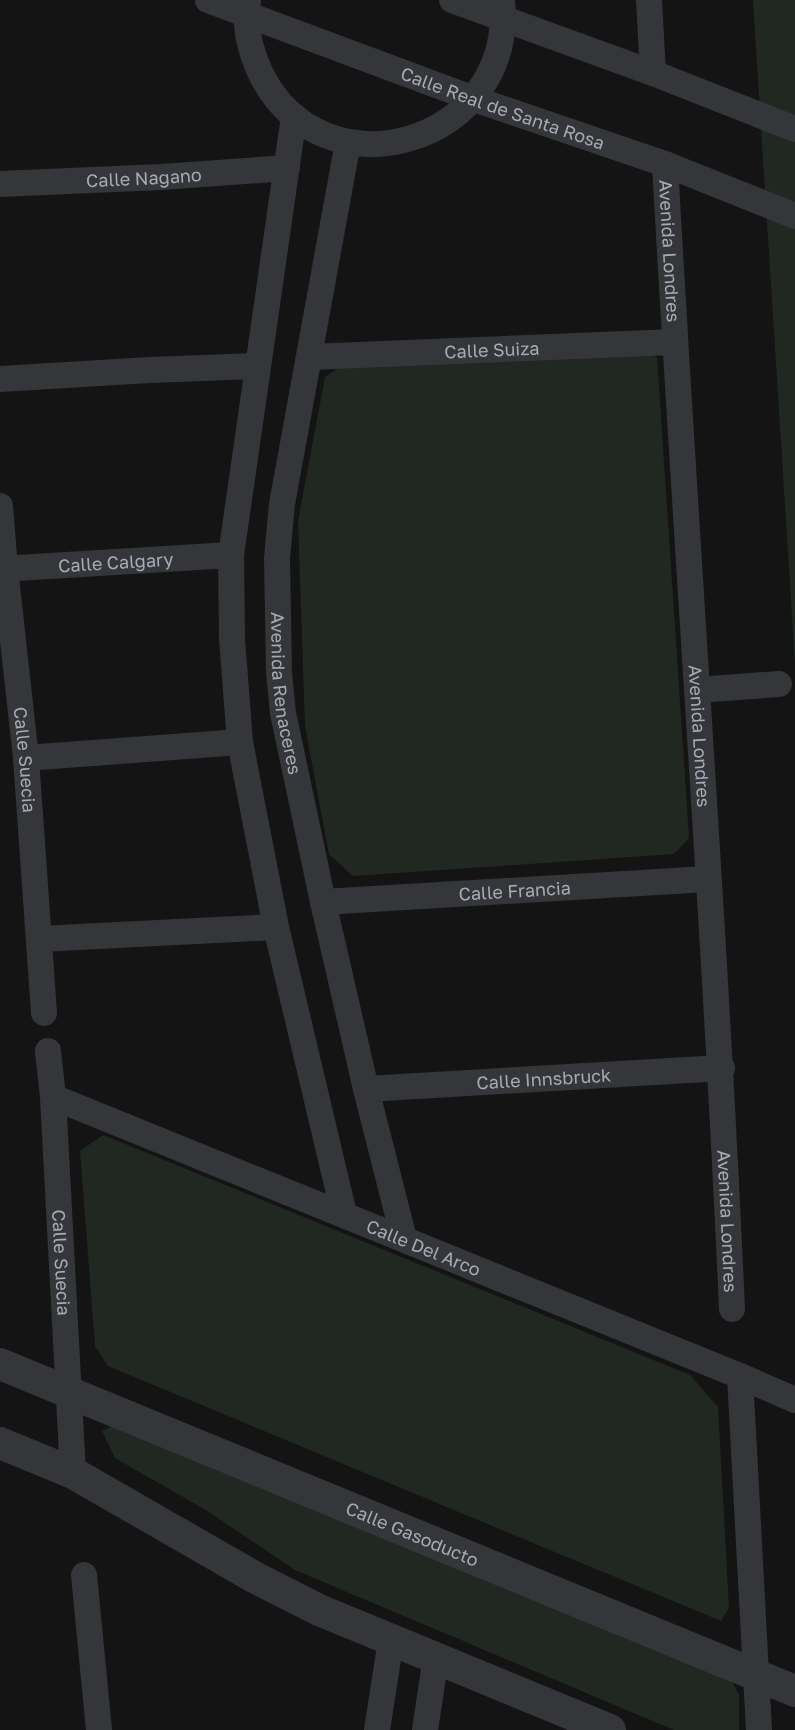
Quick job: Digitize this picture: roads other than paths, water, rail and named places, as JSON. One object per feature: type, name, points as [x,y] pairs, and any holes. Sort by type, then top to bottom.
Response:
[{"type":"street","name":"Calle Real de Santa Rosa","points":[[208,0],[247,7],[474,99],[664,164],[795,216]]},
{"type":"street","points":[[452,0],[503,10],[795,129]]},
{"type":"street","points":[[649,0],[653,73]]},
{"type":"street","points":[[247,7],[251,53],[267,88],[294,116],[310,128],[348,142],[376,145],[404,141],[430,132],[454,118],[474,99],[490,75],[500,48],[503,10]]},
{"type":"street","points":[[294,116],[231,555],[232,639],[240,742],[276,927],[344,1214]]},
{"type":"street","name":"Avenida Renaceres","points":[[348,142],[282,504],[278,548],[279,672],[289,748],[366,1089],[404,1239]]},
{"type":"street","name":"Avenida Londres","points":[[664,164],[708,879],[722,1068],[732,1309]]},
{"type":"street","name":"Calle Nagano","points":[[0,184],[161,177],[287,168]]},
{"type":"street","name":"Calle Suiza","points":[[310,357],[674,342]]},
{"type":"street","points":[[0,379],[257,366]]},
{"type":"street","name":"Calle Suecia","points":[[0,506],[2,569],[26,758],[44,1013]]},
{"type":"street","name":"Calle Calgary","points":[[2,569],[231,555]]},
{"type":"street","points":[[697,690],[779,684]]},
{"type":"street","points":[[26,758],[240,742]]},
{"type":"street","name":"Calle Francia","points":[[323,902],[708,879]]},
{"type":"street","points":[[40,939],[276,927]]},
{"type":"street","name":"Calle Suecia","points":[[48,1051],[53,1096],[73,1473]]},
{"type":"street","name":"Calle Innsbruck","points":[[366,1089],[722,1068]]},
{"type":"street","name":"Calle Del Arco","points":[[53,1096],[795,1400]]},
{"type":"street","name":"Calle Gasoducto","points":[[0,1364],[795,1691]]},
{"type":"street","points":[[741,1376],[759,1730]]},
{"type":"street","points":[[0,1443],[73,1473],[256,1578],[320,1610],[610,1730]]},
{"type":"street","points":[[84,1575],[99,1730]]},
{"type":"street","points":[[377,1730],[391,1640]]},
{"type":"street","points":[[425,1730],[436,1657]]}]
